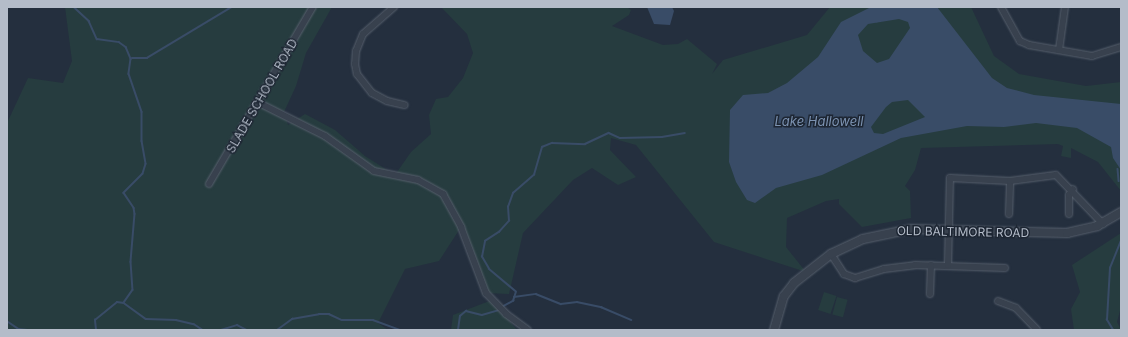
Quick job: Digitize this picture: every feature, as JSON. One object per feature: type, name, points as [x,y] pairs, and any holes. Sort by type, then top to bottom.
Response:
[{"type":"street","name":"SLADE SCHOOL ROAD","points":[[209,184],[259,103],[313,7]]},
{"type":"street","points":[[394,7],[363,34],[356,50],[355,64],[357,74],[372,93],[387,101],[405,105]]},
{"type":"street","points":[[1001,7],[1020,41],[1059,50],[1100,56],[1121,47]]},
{"type":"street","points":[[1059,50],[1065,7]]},
{"type":"street","points":[[259,103],[325,136],[374,171],[418,180],[443,194],[461,227],[480,282],[498,306],[528,330]]},
{"type":"street","points":[[948,265],[950,178],[1010,181],[1056,175],[1073,189],[1103,224]]},
{"type":"street","points":[[1009,214],[1010,181]]},
{"type":"street","points":[[1069,214],[1069,195],[1073,189]]},
{"type":"street","name":"OLD BALTIMORE ROAD","points":[[774,330],[784,296],[794,283],[831,254],[863,239],[893,231],[1067,233],[1103,224],[1121,212]]},
{"type":"street","points":[[831,254],[849,277],[896,267],[948,265],[1005,268]]},
{"type":"street","points":[[930,294],[931,265]]},
{"type":"street","points":[[998,301],[1016,308],[1037,330]]},
{"type":"green space","points":[[65,7],[332,7],[306,53],[296,86],[284,112],[288,125],[305,114],[335,130],[365,156],[395,175],[411,152],[431,134],[429,115],[436,99],[448,97],[463,78],[473,53],[467,34],[441,7],[627,7],[631,10],[629,15],[612,26],[663,45],[678,44],[687,39],[717,64],[712,74],[723,60],[807,35],[830,7],[971,7],[994,56],[1019,74],[1086,86],[1121,82],[1121,191],[1098,162],[1071,148],[1071,158],[1061,156],[1063,146],[1058,144],[921,148],[915,170],[905,186],[910,191],[911,218],[862,227],[839,204],[839,199],[826,201],[787,218],[786,247],[806,272],[714,242],[636,145],[611,138],[610,150],[636,177],[618,185],[592,168],[573,180],[523,233],[509,294],[486,293],[461,227],[439,261],[405,269],[378,323],[388,330],[7,330],[7,123],[28,78],[63,83],[72,61]]},
{"type":"green space","points":[[1121,233],[1121,307],[1117,322],[1121,330],[1074,330],[1071,309],[1080,292],[1072,265]]},
{"type":"green space","points":[[824,292],[836,296],[830,314],[818,310]]},
{"type":"green space","points":[[837,297],[848,300],[843,317],[832,314]]},
{"type":"green space","points":[[492,300],[517,330],[451,330],[453,315]]},
{"type":"water","points":[[647,7],[672,7],[674,11],[670,25],[654,24]]},
{"type":"water","name":"Lake Hallowell","points":[[871,7],[937,7],[992,78],[1007,88],[1034,95],[1121,104],[1121,170],[1113,158],[1111,147],[1077,128],[1036,123],[1004,127],[967,126],[901,138],[822,175],[776,188],[755,203],[747,200],[736,182],[729,162],[730,110],[743,95],[768,93],[787,83],[818,57],[841,22]],"holes":[[[899,19],[908,22],[910,28],[889,59],[877,63],[863,51],[858,35],[868,24]],[[908,100],[925,117],[883,134],[874,133],[871,127],[886,107],[892,102]]]},
{"type":"waterway","points":[[74,7],[89,21],[97,39],[119,42],[126,47],[131,59],[129,74],[142,112],[142,141],[146,164],[143,174],[124,193],[134,208],[135,214],[131,262],[133,290],[124,303]]},
{"type":"waterway","points":[[132,58],[147,58],[232,7]]},
{"type":"waterway","points":[[502,307],[513,301],[516,292],[489,269],[482,257],[485,241],[499,232],[509,221],[508,207],[513,193],[534,175],[542,147],[552,143],[585,144],[609,133],[620,138],[662,137],[685,133]]},
{"type":"waterway","points":[[1118,169],[1119,181]]},
{"type":"waterway","points":[[1113,330],[1107,320],[1110,268],[1121,241]]},
{"type":"waterway","points":[[514,297],[536,294],[561,304],[577,302],[601,307],[631,320]]},
{"type":"waterway","points":[[96,330],[95,320],[117,302],[124,303],[146,319],[176,320],[194,324],[203,330]]},
{"type":"waterway","points":[[458,330],[460,316],[466,311],[482,315],[499,310]]},
{"type":"waterway","points":[[277,330],[292,319],[319,314],[329,314],[342,320],[373,320],[400,330]]},
{"type":"waterway","points":[[7,321],[19,329],[27,330]]},
{"type":"waterway","points":[[221,330],[237,325],[247,330]]}]
